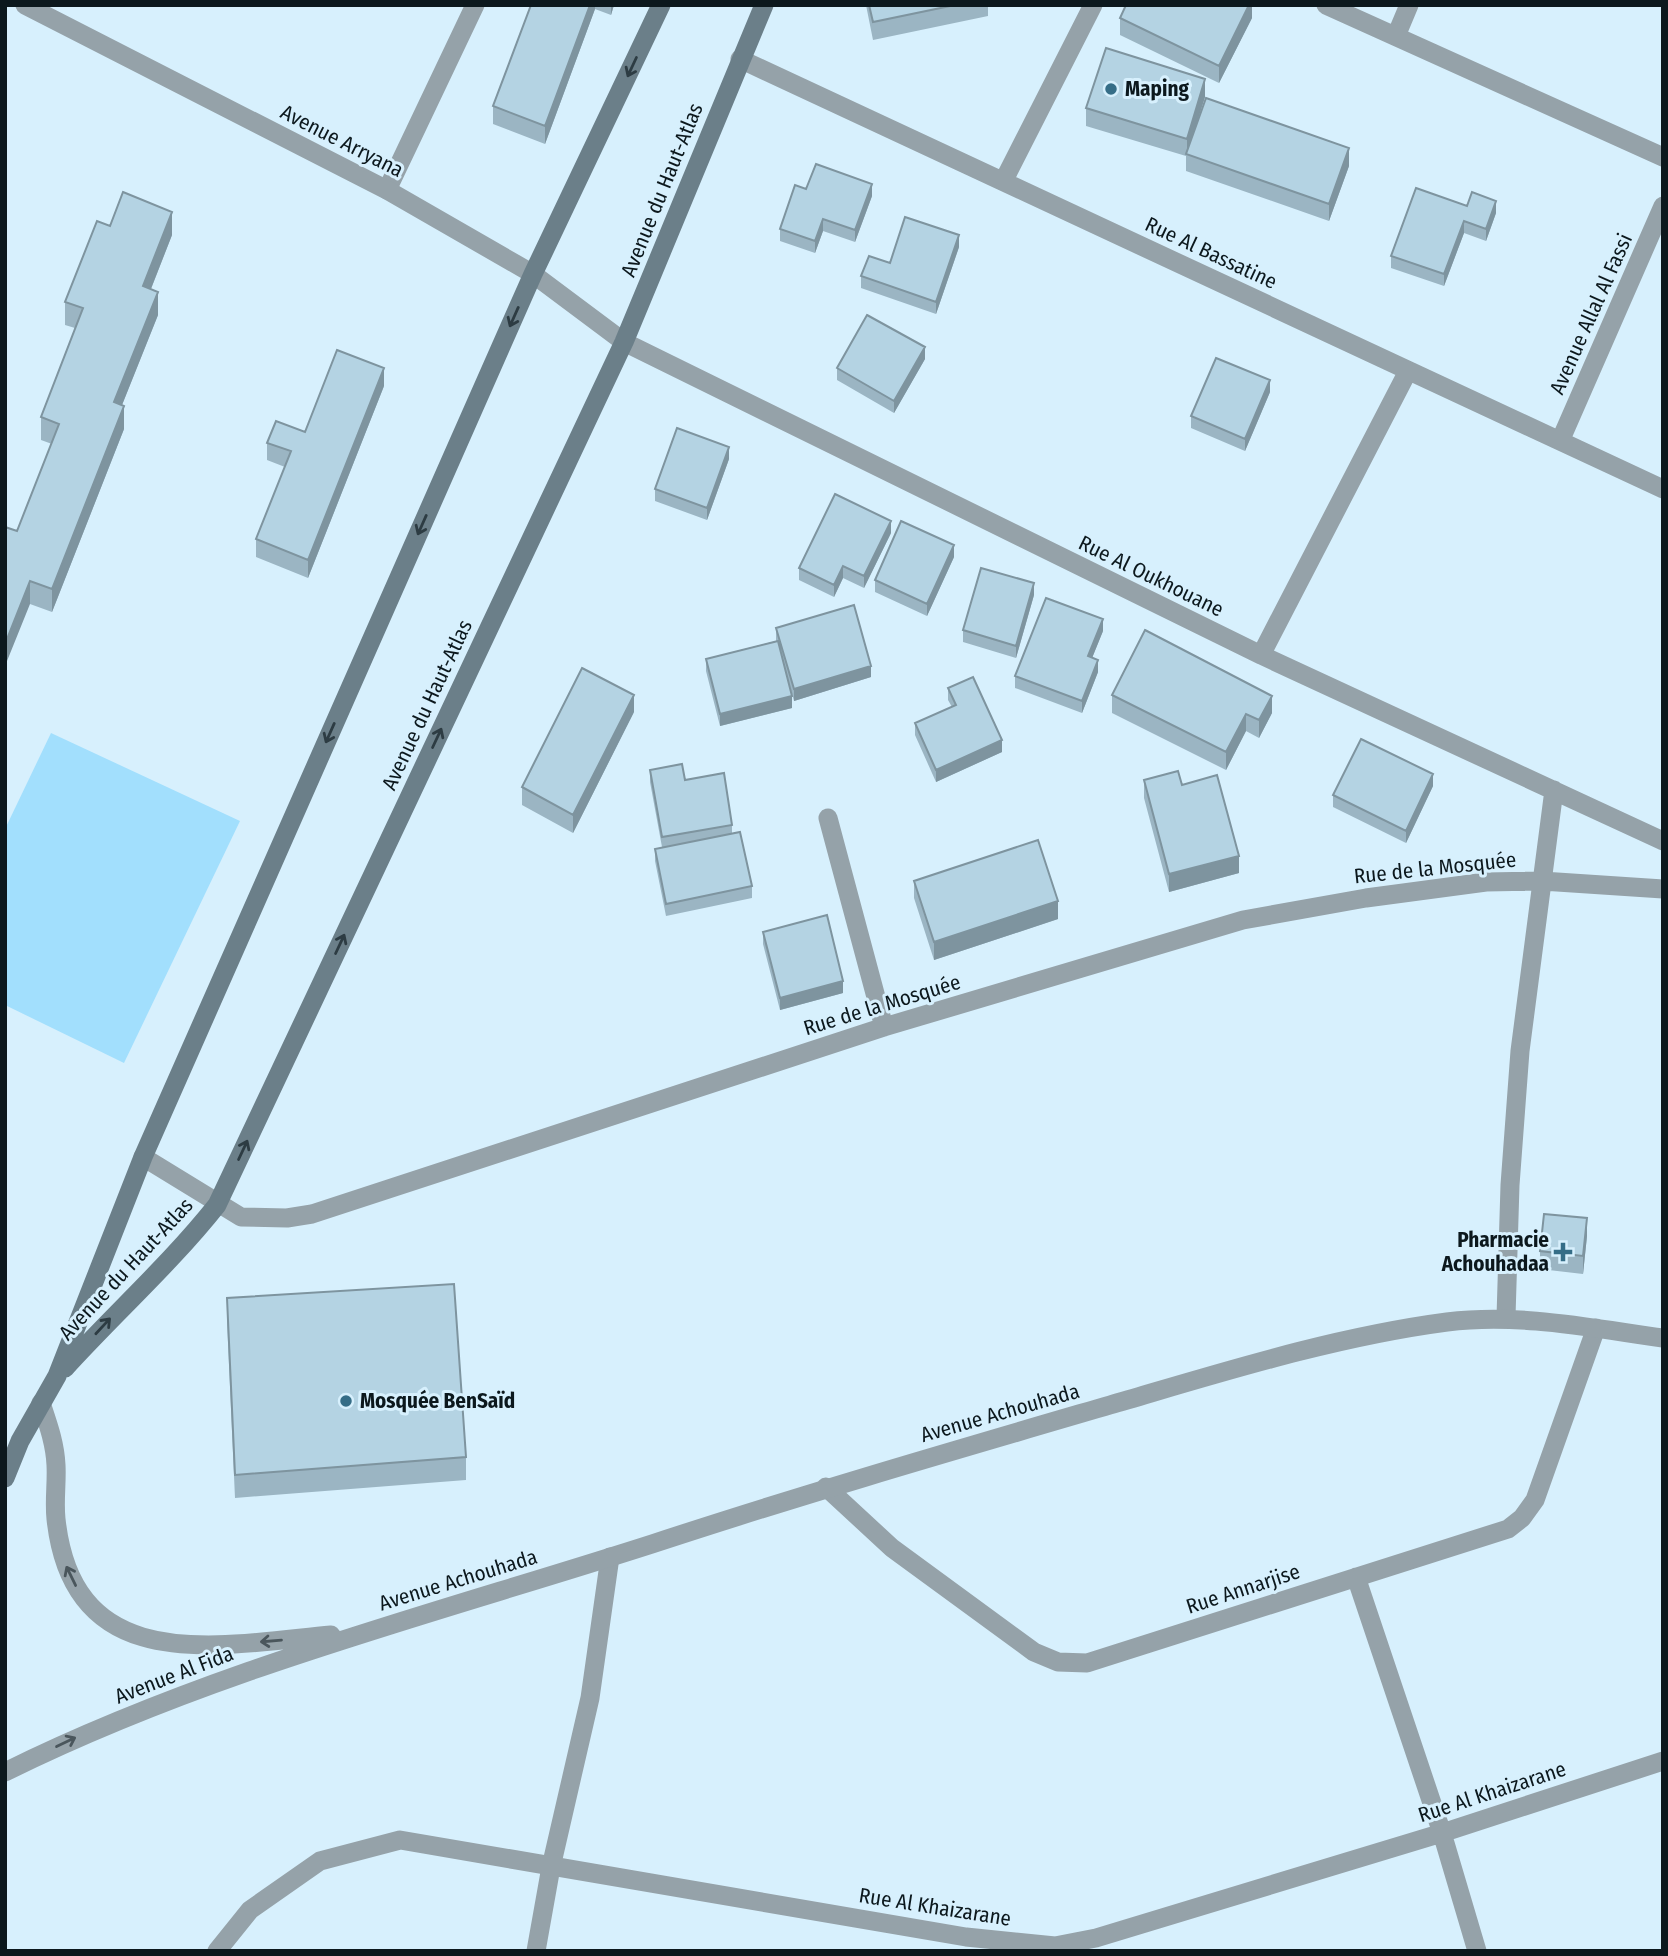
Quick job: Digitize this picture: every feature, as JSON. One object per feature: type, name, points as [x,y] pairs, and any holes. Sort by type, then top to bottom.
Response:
[{"type":"main road","name":"Avenue du Haut-Atlas","points":[[5,1478],[20,1441],[57,1376],[143,1157],[533,274],[662,5]]},
{"type":"main road","name":"Avenue du Haut-Atlas","points":[[57,1376],[118,1310],[184,1246],[217,1205],[624,342],[764,5]]},
{"type":"street","name":"Avenue Arryana","points":[[24,5],[387,190],[533,274],[624,342]]},
{"type":"street","points":[[387,190],[475,5]]},
{"type":"street","points":[[1004,180],[1093,5]]},
{"type":"street","points":[[1326,5],[1663,157]]},
{"type":"street","points":[[1396,36],[1409,5]]},
{"type":"street","name":"Rue Al Bassatine","points":[[740,59],[1408,371],[1561,439],[1663,489]]},
{"type":"street","name":"Avenue Allal Al Fassi","points":[[1561,439],[1663,206]]},
{"type":"street","name":"Rue Al Oukhouane","points":[[624,342],[1261,655],[1663,841]]},
{"type":"street","points":[[1261,655],[1408,371]]},
{"type":"street","points":[[1506,1317],[1510,1185],[1520,1051],[1554,790]]},
{"type":"street","points":[[828,818],[884,1027]]},
{"type":"street","name":"Rue de la Mosquée","points":[[143,1157],[217,1205],[241,1217],[287,1218],[312,1214],[884,1027],[1243,920],[1366,898],[1486,882],[1542,881],[1663,890]]},
{"type":"street","name":"Avenue Achouhada","points":[[363,1632],[610,1557],[826,1487],[1221,1373],[1368,1336],[1447,1322],[1506,1317],[1663,1338]]},
{"type":"street","name":"Rue Annarjise","points":[[826,1487],[892,1548],[1034,1652],[1065,1664],[1087,1663],[1508,1529],[1522,1518],[1535,1500],[1546,1476],[1596,1328]]},
{"type":"street","points":[[41,1403],[52,1437],[56,1466],[56,1518],[67,1572],[89,1608],[113,1626],[146,1639],[185,1645],[363,1632]]},
{"type":"street","points":[[536,1951],[551,1867],[590,1698],[610,1557]]},
{"type":"street","points":[[1356,1577],[1442,1833],[1477,1951]]},
{"type":"street","name":"Avenue Al Fida","points":[[5,1772],[91,1731],[215,1683],[363,1632]]},
{"type":"street","name":"Rue Al Khaizarane","points":[[216,1951],[250,1910],[320,1861],[400,1840],[966,1937],[1055,1946],[1096,1938],[1442,1833],[1663,1761]]},
{"type":"shaded area","points":[[51,733],[240,821],[124,1063],[5,1005],[5,829]]},
{"type":"building","points":[[531,5],[590,5],[545,126],[493,106]]},
{"type":"building","points":[[869,5],[955,5],[873,22]]},
{"type":"building","points":[[1126,5],[1249,5],[1219,66],[1120,18]]},
{"type":"building","points":[[1106,48],[1205,79],[1187,139],[1086,108]]},
{"type":"building","points":[[1206,98],[1349,148],[1329,204],[1186,154]]},
{"type":"building","points":[[816,164],[872,184],[855,230],[823,219],[815,241],[780,229],[795,185],[806,189]]},
{"type":"building","points":[[1416,188],[1467,206],[1472,192],[1496,201],[1486,229],[1464,221],[1444,274],[1391,256]]},
{"type":"building","points":[[123,192],[172,212],[143,286],[158,292],[114,402],[124,406],[52,589],[30,581],[5,644],[5,527],[17,531],[59,424],[41,417],[83,308],[65,302],[97,221],[110,226]]},
{"type":"building","points":[[905,217],[959,235],[936,302],[861,276],[869,256],[890,263]]},
{"type":"building","points":[[867,315],[925,347],[894,401],[837,368]]},
{"type":"building","points":[[337,350],[384,368],[308,560],[256,539],[291,451],[267,443],[276,421],[305,432]]},
{"type":"building","points":[[1216,358],[1270,380],[1245,439],[1191,416]]},
{"type":"building","points":[[677,428],[729,447],[707,508],[655,489]]},
{"type":"building","points":[[835,494],[891,521],[864,576],[843,566],[834,585],[799,568]]},
{"type":"building","points":[[901,521],[954,545],[927,604],[875,580]]},
{"type":"building","points":[[981,568],[1034,583],[1016,646],[963,630]]},
{"type":"building","points":[[1046,598],[1103,619],[1088,656],[1098,660],[1082,701],[1015,676]]},
{"type":"building","points":[[854,605],[871,666],[794,689],[776,628]]},
{"type":"building","points":[[1145,630],[1272,696],[1259,720],[1246,714],[1226,752],[1112,695]]},
{"type":"building","points":[[778,641],[792,696],[720,714],[706,659]]},
{"type":"building","points":[[582,668],[634,695],[573,815],[522,787]]},
{"type":"building","points":[[973,677],[1002,740],[936,770],[915,723],[956,705],[948,688]]},
{"type":"building","points":[[1361,739],[1433,774],[1406,831],[1333,795]]},
{"type":"building","points":[[682,764],[685,780],[724,773],[732,825],[662,837],[650,770]]},
{"type":"building","points":[[1178,771],[1182,785],[1217,775],[1239,856],[1169,874],[1144,780]]},
{"type":"building","points":[[740,832],[752,886],[666,904],[655,849]]},
{"type":"building","points":[[1038,840],[1058,901],[934,942],[914,881]]},
{"type":"building","points":[[827,915],[843,981],[780,998],[763,932]]},
{"type":"building","points":[[1544,1214],[1587,1218],[1583,1256],[1540,1251]]},
{"type":"building","name":"Mosquée BenSaïd","points":[[454,1284],[466,1457],[235,1475],[227,1298]]},
{"type":"place","name":"Maping","points":[[1111,89]]},
{"type":"place","name":"Pharmacie Achouhadaa","points":[[1563,1252]]},
{"type":"place","name":"Mosquée BenSaïd","points":[[346,1401]]}]
